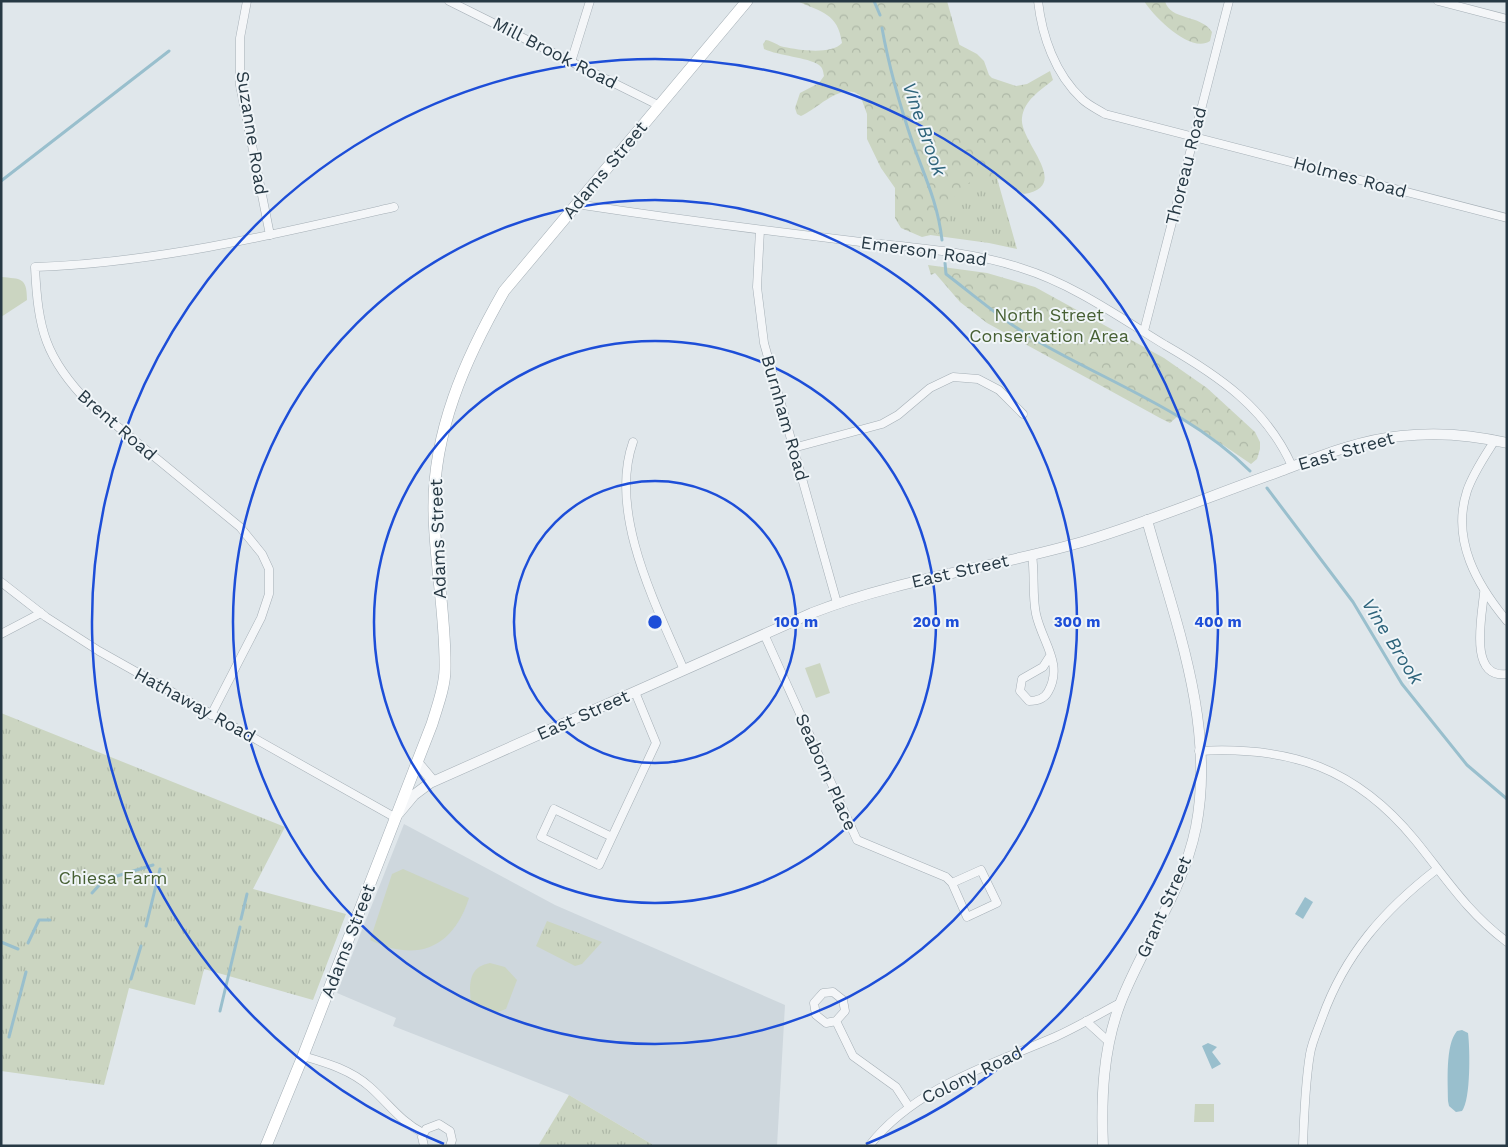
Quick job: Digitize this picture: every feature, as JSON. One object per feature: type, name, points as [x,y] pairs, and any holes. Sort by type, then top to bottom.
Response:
[{"type":"main road","name":"Adams Street","points":[[266,1146],[432,724],[445,670],[434,512],[436,462],[441,435],[475,347],[504,291],[747,1]]},
{"type":"street","name":"Suzanne Road","points":[[247,1],[240,38],[240,84],[270,235]]},
{"type":"street","name":"Mill Brook Road","points":[[449,1],[660,106]]},
{"type":"street","points":[[571,62],[590,1]]},
{"type":"street","name":"Holmes Road","points":[[1038,1],[1048,46],[1064,76],[1082,99],[1105,114],[1507,218]]},
{"type":"street","name":"Thoreau Road","points":[[1144,331],[1229,1]]},
{"type":"street","points":[[1438,1],[1507,19]]},
{"type":"street","name":"Emerson Road","points":[[576,204],[760,230],[979,256],[1023,268],[1063,285],[1212,372],[1239,395],[1267,424],[1282,443],[1292,466]]},
{"type":"street","name":"Brent Road","points":[[211,715],[261,618],[269,594],[269,569],[262,554],[240,527],[89,403],[71,385],[54,361],[44,339],[37,310],[35,267],[116,262],[270,235],[394,207]]},
{"type":"street","name":"Burnham Road","points":[[760,230],[757,287],[764,343],[837,603]]},
{"type":"street","points":[[793,448],[882,424],[898,415],[930,388],[953,377],[978,379],[999,390],[1023,414]]},
{"type":"street","name":"East Street","points":[[396,818],[414,795],[433,781],[837,603],[907,582],[1032,555],[1147,520],[1292,466],[1361,444],[1403,435],[1464,435],[1507,442]]},
{"type":"street","points":[[1495,440],[1467,491],[1462,522],[1466,552],[1484,593],[1507,622]]},
{"type":"street","points":[[633,442],[627,471],[628,524],[635,548],[684,670]]},
{"type":"street","name":"Grant Street","points":[[1103,1146],[1103,1093],[1109,1042],[1120,1003],[1172,896],[1191,847],[1200,792],[1198,721],[1191,683],[1147,520]]},
{"type":"street","points":[[1032,555],[1036,614],[1054,664],[1055,677],[1050,690],[1042,698],[1028,700],[1020,691],[1022,679],[1043,667],[1050,656]]},
{"type":"street","name":"Hathaway Road","points":[[1,582],[41,613],[99,651],[396,818]]},
{"type":"street","points":[[1484,593],[1480,655],[1488,668],[1494,673],[1507,674]]},
{"type":"street","points":[[1,634],[41,613]]},
{"type":"street","name":"Seaborn Place","points":[[764,634],[857,840],[940,874],[952,883]]},
{"type":"street","points":[[612,837],[554,809],[540,836],[599,865],[656,743],[635,692]]},
{"type":"street","points":[[1199,751],[1220,750],[1288,756],[1312,763],[1360,788],[1389,810],[1483,924],[1507,942]]},
{"type":"street","points":[[418,762],[433,781]]},
{"type":"street","points":[[1303,1146],[1310,1052],[1329,998],[1348,961],[1373,927],[1404,894],[1437,869]]},
{"type":"street","points":[[981,870],[997,903],[967,917],[952,883],[981,870]]},
{"type":"street","points":[[833,992],[843,1000],[844,1011],[836,1021],[823,1022],[814,1012],[814,1003],[823,993],[833,992]]},
{"type":"street","name":"Colony Road","points":[[869,1146],[898,1115],[909,1107],[966,1076],[1086,1021],[1120,1003]]},
{"type":"street","points":[[836,1021],[853,1056],[896,1087],[909,1107]]},
{"type":"street","points":[[1086,1021],[1109,1042]]},
{"type":"street","points":[[303,1056],[337,1066],[363,1082],[407,1123],[423,1133]]},
{"type":"street","points":[[424,1146],[423,1133],[430,1126],[443,1125],[452,1136],[450,1146]]},
{"type":"shaded area","points":[[404,824],[555,905],[785,1005],[777,1146],[655,1146],[569,1095],[393,1026],[396,1018],[337,993]]},
{"type":"green space","points":[[797,1],[945,1],[953,36],[958,44],[977,54],[984,61],[992,78],[1016,86],[1027,84],[1050,71],[1053,80],[1029,101],[1022,118],[1023,128],[1044,173],[1044,182],[1038,189],[1024,194],[998,179],[979,179],[966,185],[956,195],[950,208],[949,222],[941,231],[922,237],[901,228],[895,218],[895,188],[881,168],[867,139],[867,114],[860,95],[852,92],[837,94],[801,116],[797,114],[795,108],[800,93],[819,83],[824,76],[822,68],[814,62],[764,49],[763,44],[766,40],[784,47],[814,51],[837,47],[842,43],[837,25],[832,19],[821,11]]},
{"type":"green space","points":[[855,1],[947,1],[1017,249],[989,243],[923,234]]},
{"type":"green space","points":[[1144,1],[1165,1],[1173,12],[1201,22],[1212,32],[1210,41],[1202,44],[1183,38],[1164,24]]},
{"type":"green space","name":"North Street Conservation Area","points":[[928,265],[987,273],[1035,287],[1164,358],[1207,388],[1255,432],[1260,442],[1257,459],[1251,464],[1179,415],[1170,423],[987,323],[960,302],[935,273],[931,275]]},
{"type":"green space","points":[[1,277],[22,281],[26,287],[27,300],[1,317]]},
{"type":"green space","points":[[820,663],[830,693],[816,698],[805,668]]},
{"type":"green space","name":"Chiesa Farm","points":[[1,713],[285,827],[253,889],[346,914],[313,1000],[204,969],[195,1005],[129,988],[104,1085],[1,1071]]},
{"type":"green space","points":[[403,869],[469,898],[462,915],[453,929],[443,939],[431,946],[418,950],[387,947],[370,940],[392,874]]},
{"type":"green space","points":[[547,921],[602,942],[582,964],[575,966],[536,946]]},
{"type":"green space","points":[[490,963],[505,967],[517,980],[506,1009],[495,1013],[471,1003],[471,978],[477,968]]},
{"type":"green space","points":[[569,1095],[655,1146],[538,1146]]},
{"type":"green space","points":[[1195,1104],[1214,1104],[1214,1122],[1194,1122]]},
{"type":"water","points":[[1305,897],[1313,902],[1303,919],[1295,914]]},
{"type":"water","points":[[1462,1030],[1468,1033],[1468,1085],[1465,1105],[1462,1111],[1456,1112],[1449,1106],[1448,1101],[1448,1064],[1453,1037],[1457,1031]]},
{"type":"water","points":[[1208,1043],[1217,1047],[1212,1052],[1221,1064],[1212,1069],[1202,1046]]},
{"type":"waterway","name":"Vine Brook","points":[[874,1],[880,15]]},
{"type":"waterway","name":"Vine Brook","points":[[882,28],[899,101],[934,203],[942,240]]},
{"type":"waterway","points":[[1,181],[169,51]]},
{"type":"waterway","name":"Vine Brook","points":[[945,263],[946,274],[1015,327],[1066,357],[1176,415],[1227,450],[1250,471]]},
{"type":"waterway","name":"Vine Brook","points":[[1267,488],[1353,602],[1402,684],[1467,765],[1507,799]]},
{"type":"waterway","points":[[92,893],[104,880],[153,865]]},
{"type":"waterway","points":[[146,926],[160,869]]},
{"type":"waterway","points":[[241,919],[247,894]]},
{"type":"waterway","points":[[28,943],[39,920],[50,920]]},
{"type":"waterway","points":[[220,1011],[240,927]]},
{"type":"waterway","points":[[1,942],[18,949]]},
{"type":"waterway","points":[[131,979],[141,946]]},
{"type":"waterway","points":[[9,1037],[26,972]]}]
